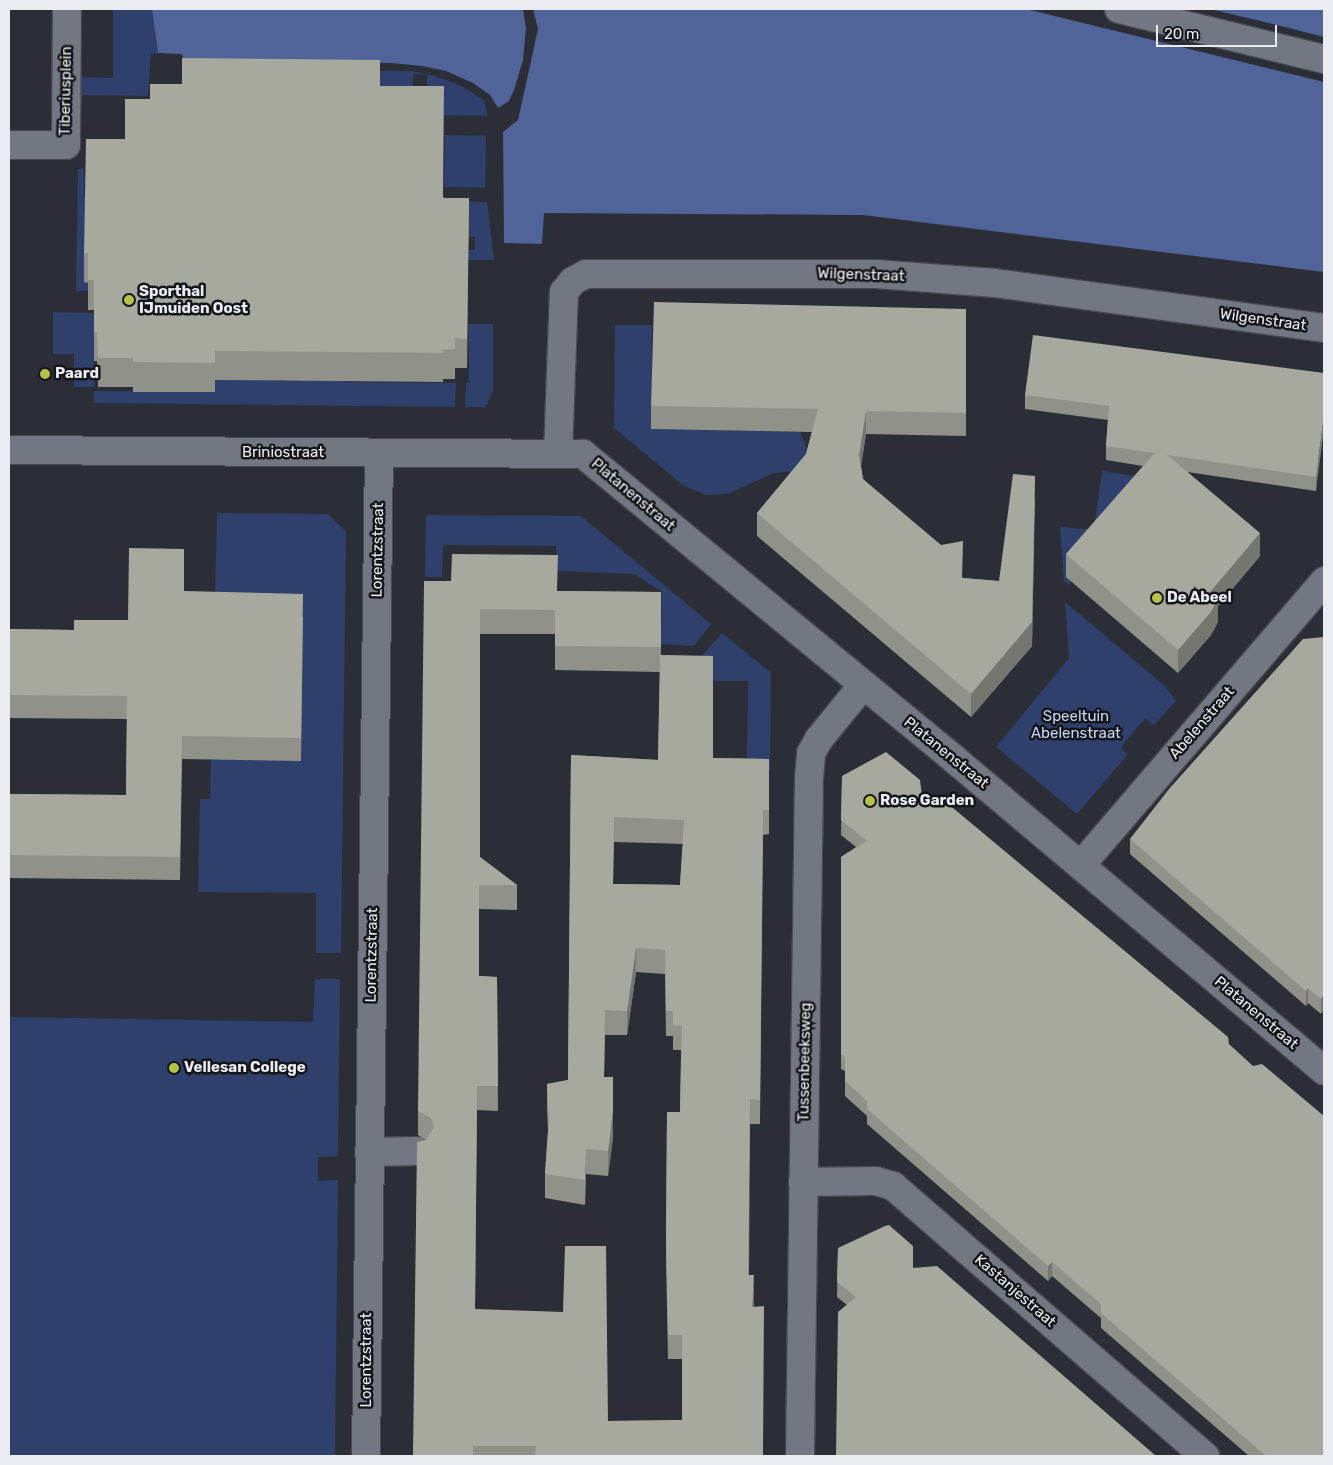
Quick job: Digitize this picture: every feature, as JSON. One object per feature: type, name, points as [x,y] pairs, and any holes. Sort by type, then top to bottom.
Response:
[{"type":"street","name":"Tiberiusplein","points":[[9,145],[66,145],[67,9]]},
{"type":"street","points":[[1119,9],[1324,59]]},
{"type":"street","name":"Wilgenstraat","points":[[558,454],[564,292],[573,281],[586,274],[876,274],[995,283],[1324,328]]},
{"type":"street","name":"Briniostraat","points":[[9,450],[558,454]]},
{"type":"street","name":"Lorentzstraat","points":[[366,1456],[379,453]]},
{"type":"street","name":"Platanenstraat","points":[[558,454],[583,454],[1081,865],[1324,1071]]},
{"type":"street","name":"Abelenstraat","points":[[1081,865],[1324,582]]},
{"type":"street","name":"Tussenbeeksweg","points":[[800,1456],[811,753],[863,685]]},
{"type":"street","points":[[369,1152],[418,1151]]},
{"type":"street","name":"Kastanjestraat","points":[[803,1182],[876,1181],[893,1186],[1204,1456]]},
{"type":"green space","points":[[113,9],[152,9],[158,53],[151,54],[148,96],[82,95],[82,77],[113,78]]},
{"type":"green space","points":[[191,69],[412,71],[427,74],[413,74],[412,115]]},
{"type":"green space","points":[[427,74],[463,87],[484,100],[487,116],[427,115]]},
{"type":"green space","points":[[445,135],[486,136],[485,188],[444,187]]},
{"type":"green space","points":[[84,168],[84,198],[89,198],[89,224],[84,227],[88,291],[76,291],[78,169]]},
{"type":"green space","points":[[444,201],[487,202],[494,260],[468,260],[468,250],[475,250],[475,237],[469,237],[469,228]]},
{"type":"green space","points":[[53,312],[94,313],[94,387],[74,387],[74,354],[53,354]]},
{"type":"green space","points":[[468,324],[493,324],[493,392],[485,407],[465,407],[466,383],[469,382]]},
{"type":"green space","points":[[615,325],[652,325],[651,429],[800,432],[809,454],[794,471],[774,473],[728,494],[706,495],[684,486],[614,428]]},
{"type":"green space","points":[[215,377],[245,377],[245,381],[248,377],[278,381],[342,378],[344,382],[456,383],[455,407],[94,403],[94,391],[215,392]]},
{"type":"green space","points":[[1102,471],[1148,478],[1069,585],[1064,581],[1060,527],[1094,530]]},
{"type":"green space","points":[[217,513],[328,514],[346,531],[341,953],[316,953],[316,893],[198,892],[200,799],[210,799]]},
{"type":"green space","points":[[426,515],[581,516],[711,624],[694,646],[661,644],[662,592],[635,574],[557,571],[556,546],[443,545],[442,577],[425,577]]},
{"type":"green space","name":"Speeltuin Abelenstraat","points":[[1065,602],[1165,686],[1176,701],[1154,725],[1145,719],[1133,732],[1121,748],[1128,754],[1077,814],[996,747],[1069,658]]},
{"type":"green space","points":[[722,633],[771,673],[770,771],[729,774],[747,760],[748,681],[701,681],[702,656]]},
{"type":"green space","points":[[315,979],[340,979],[338,1156],[318,1157],[318,1181],[338,1180],[335,1456],[9,1456],[9,1017],[313,1022]]},
{"type":"shaded area","points":[[152,9],[523,9],[526,28],[523,60],[509,101],[498,108],[490,95],[473,83],[446,71],[422,66],[391,63],[184,61],[182,54],[158,53]]},
{"type":"shaded area","points":[[533,9],[1026,9],[1324,82],[1324,272],[863,215],[544,213],[542,244],[504,243],[503,132],[518,120],[538,29]]},
{"type":"shaded area","points":[[1210,9],[1324,9],[1324,37],[1281,26]]},
{"type":"building","points":[[182,58],[380,60],[380,86],[444,86],[443,198],[469,198],[467,339],[455,338],[455,349],[442,350],[443,353],[215,351],[215,363],[133,362],[133,358],[98,358],[97,332],[94,332],[94,280],[88,280],[88,253],[84,253],[86,139],[125,139],[125,99],[150,99],[150,84],[182,84]]},
{"type":"building","points":[[654,302],[966,309],[966,413],[866,411],[859,455],[863,479],[941,545],[963,541],[962,578],[999,581],[1013,474],[1035,476],[1032,622],[971,694],[757,513],[806,454],[818,409],[651,406]]},
{"type":"building","points":[[1033,335],[1324,373],[1324,415],[1316,477],[1167,455],[1159,448],[1154,453],[1106,446],[1109,406],[1025,395]]},
{"type":"building","name":"De Abeel","points":[[1159,448],[1260,533],[1210,592],[1218,599],[1211,612],[1178,650],[1066,554]]},
{"type":"building","points":[[129,548],[184,549],[184,591],[303,594],[301,738],[182,736],[180,857],[9,855],[9,794],[126,795],[127,696],[9,695],[9,629],[74,630],[74,620],[128,620]]},
{"type":"building","points":[[452,554],[558,555],[557,591],[661,592],[661,647],[555,646],[555,610],[480,609],[480,857],[517,885],[479,885],[479,976],[497,977],[498,1086],[477,1086],[475,1309],[563,1312],[565,1246],[606,1246],[608,1421],[682,1420],[682,1335],[668,1335],[666,1234],[667,1112],[680,1112],[682,1026],[673,1025],[673,1011],[666,1011],[665,950],[636,948],[627,1011],[605,1010],[604,1077],[613,1077],[613,1112],[608,1151],[586,1149],[585,1180],[545,1174],[549,1119],[547,1084],[568,1080],[571,755],[658,760],[660,655],[713,656],[713,758],[769,759],[769,810],[763,810],[760,1100],[750,1099],[748,1275],[754,1275],[752,1307],[764,1306],[763,1456],[535,1456],[536,1446],[473,1446],[473,1456],[413,1456],[417,1142],[426,1140],[434,1127],[431,1118],[418,1111],[424,581],[451,581]],"holes":[[[614,817],[684,820],[680,885],[613,884]]]},
{"type":"building","points":[[1324,637],[1324,995],[1321,999],[1308,988],[1306,991],[1130,839],[1169,789],[1303,639]]},
{"type":"building","points":[[886,752],[920,780],[923,804],[947,803],[1228,1037],[1229,1044],[1253,1066],[1262,1064],[1324,1116],[1324,1456],[1266,1456],[1101,1313],[1101,1304],[1052,1262],[1048,1266],[867,1109],[867,1101],[845,1081],[845,1057],[841,1054],[841,857],[867,841],[841,820],[842,776]]},
{"type":"building","points":[[889,1225],[913,1246],[913,1268],[937,1266],[1156,1456],[836,1456],[838,1312],[856,1297],[837,1282],[838,1248]]},
{"type":"place","name":"Sporthal IJmuiden Oost","points":[[129,300]]},
{"type":"place","name":"Paard","points":[[45,374]]},
{"type":"place","name":"De Abeel","points":[[1157,598]]},
{"type":"place","name":"Rose Garden","points":[[870,801]]},
{"type":"place","name":"Vellesan College","points":[[174,1068]]}]
